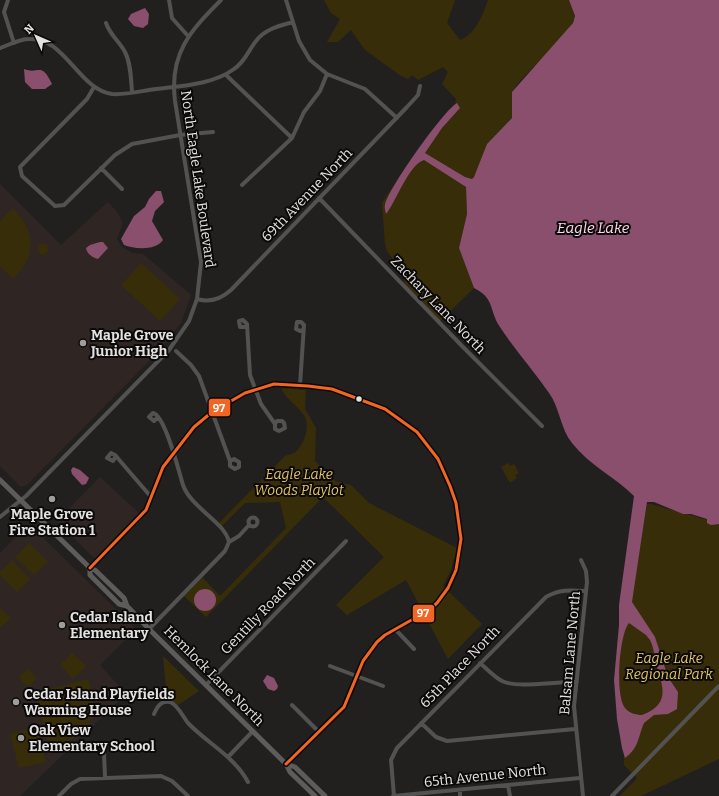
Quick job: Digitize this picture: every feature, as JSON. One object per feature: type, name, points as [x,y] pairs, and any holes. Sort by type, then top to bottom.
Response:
[{"type":"main road","name":"Hemlock Lane North","points":[[0,480],[90,568],[90,575],[119,604],[127,606],[286,764],[290,772],[315,796]]},
{"type":"main road","name":"Hemlock Lane North","points":[[286,764],[294,767],[325,796]]},
{"type":"street","points":[[8,0],[4,12],[14,43]]},
{"type":"street","points":[[169,0],[172,18],[188,36]]},
{"type":"street","name":"North Eagle Lake Boulevard","points":[[21,501],[172,346],[189,321],[197,299],[201,262],[173,86],[176,62],[188,36],[221,0]]},
{"type":"street","points":[[286,0],[304,52],[313,63],[327,74],[365,89],[397,118]]},
{"type":"street","points":[[0,48],[35,38],[48,43],[94,87],[106,93],[114,94],[211,80],[226,75],[241,63],[261,35],[275,27],[293,22]]},
{"type":"street","points":[[106,23],[109,33],[119,44],[127,57],[132,92]]},
{"type":"street","points":[[242,185],[292,138],[304,112],[320,91],[327,74]]},
{"type":"street","points":[[226,75],[292,138]]},
{"type":"street","name":"69th Avenue North","points":[[197,299],[205,301],[218,299],[231,290],[397,118],[418,95],[420,86]]},
{"type":"street","points":[[94,87],[87,99],[22,164],[20,170],[22,176],[55,206],[64,205],[118,152],[132,144],[180,135],[213,132]]},
{"type":"street","points":[[102,168],[122,189]]},
{"type":"street","name":"Zachary Lane North","points":[[319,198],[463,347],[542,426]]},
{"type":"street","points":[[246,327],[250,375],[261,404],[275,424]]},
{"type":"street","points":[[300,385],[303,330]]},
{"type":"street","points":[[176,351],[197,372],[230,461]]},
{"type":"street","points":[[90,568],[142,514],[152,498],[159,475],[194,427],[212,412],[238,396],[255,389],[274,384],[320,387],[344,392],[397,416],[424,441],[438,459],[456,503],[460,529],[461,550],[456,570],[448,588],[437,603],[425,613],[395,629],[377,642],[369,651],[344,707],[286,764]]},
{"type":"street","points":[[158,417],[167,435],[188,496],[224,532],[229,542]]},
{"type":"street","points":[[116,456],[152,498]]},
{"type":"street","points":[[0,518],[21,501]]},
{"type":"street","points":[[149,629],[225,551],[229,542],[239,536],[249,525]]},
{"type":"street","name":"Gentilly Road North","points":[[206,685],[346,541]]},
{"type":"street","name":"Balsam Lane North","points":[[581,560],[588,576],[574,706],[575,729],[583,796]]},
{"type":"street","name":"65th Place North","points":[[393,796],[391,766],[392,756],[421,724],[480,662],[546,597],[553,593],[566,590],[586,591]]},
{"type":"street","points":[[395,629],[414,649]]},
{"type":"street","points":[[480,662],[500,680],[513,685],[562,681],[577,682]]},
{"type":"street","points":[[330,666],[383,686]]},
{"type":"street","points":[[612,796],[719,686]]},
{"type":"street","points":[[154,714],[156,708],[162,703],[173,704],[190,725],[244,774],[248,782]]},
{"type":"street","points":[[292,705],[318,731]]},
{"type":"street","points":[[421,724],[436,737],[447,741],[575,729]]},
{"type":"street","points":[[228,758],[253,731]]},
{"type":"street","points":[[104,753],[105,777]]},
{"type":"street","points":[[59,796],[71,784],[80,779],[105,777],[165,777],[172,780],[188,796]]},
{"type":"street","name":"65th Avenue North","points":[[393,796],[580,778]]},
{"type":"street","points":[[508,785],[510,796]]},
{"type":"street","points":[[460,790],[460,796]]},
{"type":"street","points":[[315,796],[320,791]]},
{"type":"shaded area","name":"Maple Grove Junior High","points":[[0,184],[61,245],[108,202],[117,212],[123,223],[117,239],[122,247],[132,253],[143,254],[191,295],[181,323],[158,352],[28,484],[21,487],[0,466]]},
{"type":"shaded area","points":[[100,477],[139,513],[95,559],[57,521]]},
{"type":"shaded area","points":[[29,524],[136,629],[100,665],[126,694],[20,796],[0,796],[0,553]]},
{"type":"green space","points":[[324,0],[455,0],[447,23],[460,40],[466,37],[475,28],[488,0],[569,0],[575,17],[563,37],[527,73],[512,92],[512,118],[487,144],[479,169],[472,179],[465,177],[425,153],[442,128],[460,108],[457,103],[455,104],[456,99],[442,84],[448,72],[443,67],[418,80],[412,75],[408,79],[401,76],[365,50],[351,30],[338,42],[327,42],[340,19],[331,13]]},
{"type":"green space","points":[[413,156],[428,162],[466,187],[467,214],[459,248],[474,288],[440,321],[405,284],[402,271],[387,251],[385,244],[382,203]]},
{"type":"green space","points":[[13,208],[26,226],[31,243],[27,261],[13,279],[0,266],[0,221]]},
{"type":"green space","points":[[43,243],[47,245],[49,249],[47,253],[43,255],[39,253],[37,249],[39,245]]},
{"type":"green space","points":[[141,263],[180,299],[160,321],[121,285]]},
{"type":"green space","name":"Eagle Lake Woods Playlot","points":[[281,388],[306,390],[305,409],[316,428],[315,461],[335,481],[351,485],[369,503],[457,548],[451,570],[443,586],[482,624],[448,659],[406,580],[347,615],[336,605],[384,557],[323,497],[206,617],[184,596],[202,577],[220,596],[286,528],[280,502],[245,503],[221,527],[218,524],[285,456],[294,453],[301,446],[307,430],[306,420],[301,411],[286,396]]},
{"type":"green space","points":[[508,463],[510,466],[514,464],[519,473],[515,475],[517,478],[510,483],[501,467]]},
{"type":"green space","name":"Eagle Lake Regional Park","points":[[647,504],[719,523],[719,759],[641,796],[620,796],[637,778],[624,765],[624,732],[618,669],[623,619],[632,598]]},
{"type":"green space","points":[[29,543],[48,562],[34,575],[15,557]]},
{"type":"green space","points":[[12,560],[30,579],[17,592],[0,575],[0,572]]},
{"type":"green space","points":[[0,608],[11,618],[0,628]]},
{"type":"green space","points":[[72,653],[86,666],[73,679],[60,665]]},
{"type":"green space","points":[[163,656],[199,691],[178,705],[167,699]]},
{"type":"green space","points":[[27,669],[37,678],[28,687],[19,678]]},
{"type":"green space","points":[[88,679],[92,693],[93,705],[92,715],[88,724],[82,732],[74,738],[63,743],[49,746],[36,698],[39,692]]},
{"type":"green space","points":[[37,727],[46,762],[19,768],[10,734]]},
{"type":"water","name":"Eagle Lake","points":[[569,0],[719,0],[719,524],[711,525],[707,523],[707,519],[691,514],[683,514],[654,502],[647,502],[632,602],[655,637],[668,677],[678,692],[677,709],[668,714],[654,715],[644,723],[636,746],[625,758],[617,719],[614,680],[619,625],[619,605],[634,496],[586,458],[572,443],[565,431],[553,399],[500,327],[489,301],[481,292],[474,288],[459,248],[467,214],[466,187],[424,160],[413,168],[386,214],[385,207],[388,196],[405,168],[440,120],[457,103],[460,108],[442,128],[425,153],[465,177],[472,179],[474,177],[487,144],[512,118],[512,92],[573,23],[575,16]],"holes":[[[629,623],[646,635],[650,640],[653,650],[661,682],[662,696],[657,706],[651,711],[640,715],[628,711],[622,702],[619,679],[621,652],[623,639]]]},
{"type":"water","points":[[145,8],[149,14],[148,24],[143,28],[134,26],[128,19],[131,14]]},
{"type":"water","points":[[24,69],[42,71],[52,84],[45,89],[32,89],[25,82]]},
{"type":"water","points":[[156,191],[161,191],[164,202],[155,211],[152,221],[163,240],[160,244],[145,248],[124,245],[121,239],[134,216],[145,207],[149,199]]},
{"type":"water","points":[[103,242],[108,248],[98,259],[90,255],[86,248]]},
{"type":"water","points":[[73,467],[80,470],[89,478],[86,484],[82,485],[72,474],[71,470]]},
{"type":"water","points":[[205,589],[213,592],[216,600],[213,608],[205,611],[197,608],[194,600],[197,592]]},
{"type":"water","points":[[267,675],[274,678],[278,686],[274,691],[268,689],[263,681]]},
{"type":"transit line","name":"97","points":[[90,568],[146,510],[163,467],[194,427],[212,412],[245,393],[274,384],[332,389],[385,409],[417,432],[438,459],[456,503],[461,539],[456,570],[448,588],[437,603],[429,610],[385,635],[377,642],[363,661],[344,707],[286,764]]},
{"type":"place","name":"Maple Grove Junior High","points":[[83,343]]},
{"type":"place","name":"Maple Grove Fire Station 1","points":[[52,499]]},
{"type":"place","name":"Cedar Island Elementary","points":[[62,625]]},
{"type":"place","name":"Cedar Island Playfields Warming House","points":[[16,702]]},
{"type":"place","name":"Oak View Elementary School","points":[[21,738]]}]
